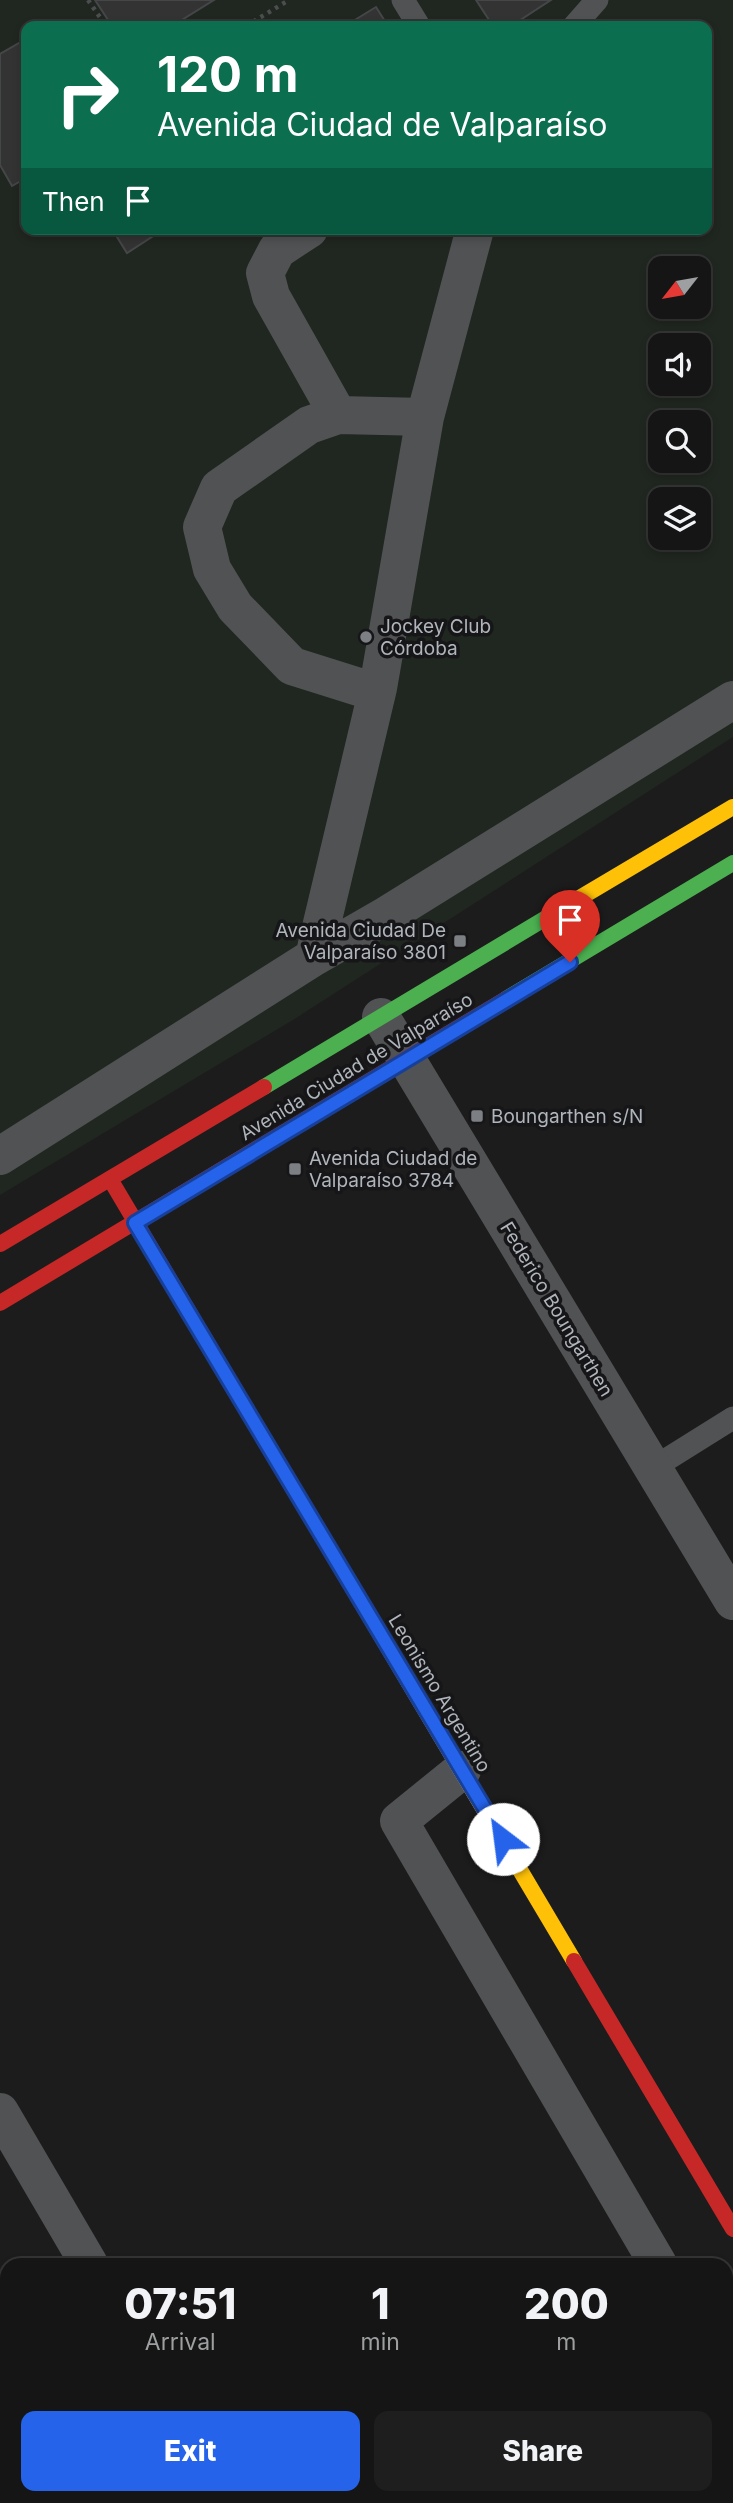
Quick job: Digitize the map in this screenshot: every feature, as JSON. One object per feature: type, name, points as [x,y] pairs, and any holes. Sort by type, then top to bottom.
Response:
[{"type":"main road","name":"Avenida Ciudad de Valparaíso","points":[[0,1244],[733,807]]},
{"type":"main road","name":"Avenida Ciudad de Valparaíso","points":[[0,1303],[733,863]]},
{"type":"main road","name":"Leonismo Argentino","points":[[110,1179],[733,2230]]},
{"type":"street","points":[[300,235],[277,250],[265,273],[271,296],[338,415]]},
{"type":"street","points":[[314,957],[378,688],[425,417],[473,235]]},
{"type":"street","points":[[378,688],[362,688],[292,666],[235,607],[212,569],[202,527],[219,488],[310,425],[338,415],[425,417]]},
{"type":"street","points":[[0,1156],[314,957],[387,915],[733,700]]},
{"type":"street","name":"Federico Boungarthen","points":[[381,1017],[733,1601]]},
{"type":"street","points":[[462,1770],[399,1821],[654,2258]]},
{"type":"street","points":[[0,2112],[85,2258]]},
{"type":"lane","points":[[403,0],[416,21]]},
{"type":"lane","points":[[578,21],[597,0]]},
{"type":"lane","points":[[653,1468],[733,1418]]},
{"type":"path","points":[[88,0],[103,21]]},
{"type":"path","points":[[254,21],[289,0]]},
{"type":"shaded area","name":"Jockey Club Córdoba","points":[[0,0],[733,0],[733,737],[293,1020],[0,1195]]},
{"type":"building","points":[[95,0],[214,0],[180,21],[109,21]]},
{"type":"building","points":[[476,0],[551,0],[519,21],[490,21]]},
{"type":"building","points":[[376,7],[385,21],[353,21]]},
{"type":"building","points":[[21,42],[21,181],[12,186],[0,165],[0,54]]},
{"type":"building","points":[[116,235],[155,235],[127,253]]},
{"type":"traffic: fast","points":[[506,999],[733,863]]},
{"type":"traffic: fast","points":[[264,1087],[551,915]]},
{"type":"traffic: slow","points":[[551,915],[733,807]]},
{"type":"traffic: slow","points":[[358,1597],[574,1961]]},
{"type":"traffic: jam","points":[[0,1303],[506,999]]},
{"type":"traffic: jam","points":[[0,1244],[264,1087]]},
{"type":"traffic: jam","points":[[110,1179],[358,1597]]},
{"type":"traffic: jam","points":[[574,1961],[733,2229]]},
{"type":"place","name":"Jockey Club Córdoba","points":[[366,637]]},
{"type":"place","name":"Avenida Ciudad De Valparaíso 3801","points":[[460,941]]},
{"type":"place","name":"Boungarthen s/N","points":[[477,1116]]},
{"type":"place","name":"Avenida Ciudad de Valparaíso 3784","points":[[295,1169]]},
{"type":"route","points":[[503,1839],[135,1223],[570,962]]}]
